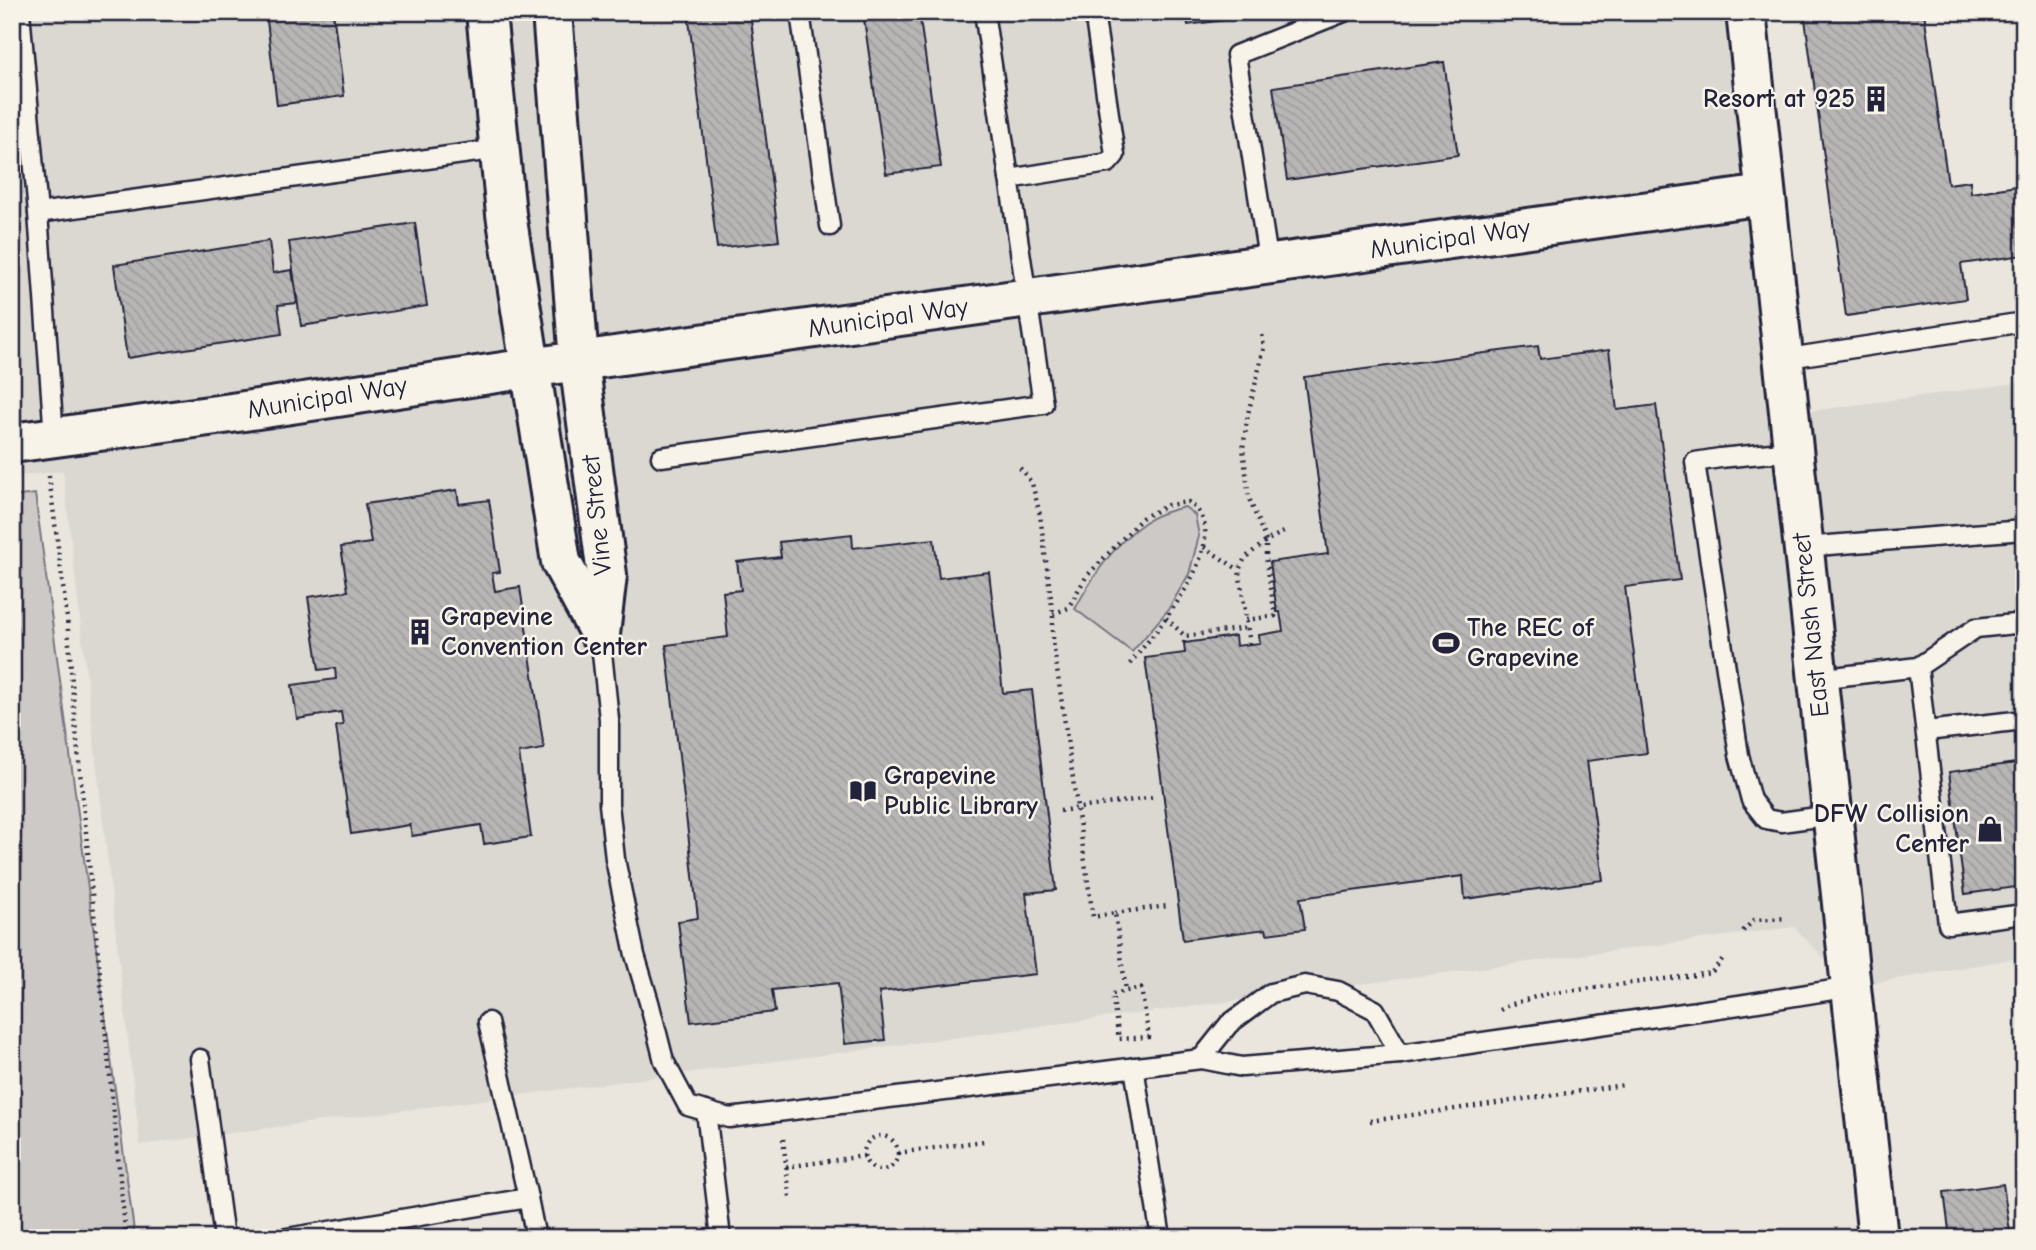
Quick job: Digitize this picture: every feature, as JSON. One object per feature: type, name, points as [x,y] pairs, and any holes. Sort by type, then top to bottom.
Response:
[{"type":"street","name":"Vine Street","points":[[486,12],[506,214],[561,562],[600,634]]},
{"type":"street","name":"Vine Street","points":[[552,12],[579,361],[607,575],[600,634]]},
{"type":"street","name":"East Nash Street","points":[[1746,12],[1878,1238]]},
{"type":"street","name":"Municipal Way","points":[[12,443],[1764,195]]},
{"type":"lane","points":[[20,12],[54,437]]},
{"type":"lane","points":[[800,12],[830,226]]},
{"type":"lane","points":[[660,457],[1043,404],[984,12]]},
{"type":"lane","points":[[1009,179],[1108,163],[1115,155],[1094,12]]},
{"type":"lane","points":[[1269,265],[1236,55],[1343,12]]},
{"type":"lane","points":[[38,213],[499,149]]},
{"type":"lane","points":[[1782,359],[2024,322]]},
{"type":"lane","points":[[1792,451],[1695,462],[1739,755],[1751,800],[1766,819],[1781,821],[1832,815]]},
{"type":"lane","points":[[1802,547],[2024,530]]},
{"type":"lane","points":[[1817,679],[1918,667],[1976,628],[2024,623]]},
{"type":"lane","points":[[600,634],[609,719],[609,804],[615,859],[635,956],[664,1061],[688,1106],[729,1118],[1201,1059],[1242,1066],[1400,1054],[1726,1007],[1851,986]]},
{"type":"lane","points":[[1918,667],[1948,924],[2024,914]]},
{"type":"lane","points":[[1926,731],[2024,720]]},
{"type":"lane","points":[[1201,1059],[1229,1024],[1271,993],[1305,985],[1338,991],[1375,1010],[1400,1054]]},
{"type":"lane","points":[[488,1022],[536,1238]]},
{"type":"lane","points":[[200,1059],[223,1238]]},
{"type":"lane","points":[[1133,1067],[1161,1238]]},
{"type":"lane","points":[[706,1111],[722,1238]]},
{"type":"lane","points":[[287,1238],[528,1198]]},
{"type":"path","points":[[1246,620],[1275,616],[1266,541],[1250,498],[1243,448],[1264,348],[1262,333]]},
{"type":"path","points":[[1020,468],[1032,483],[1040,515],[1053,614],[1053,642],[1093,917],[1167,906]]},
{"type":"path","points":[[49,475],[67,618],[126,1238]]},
{"type":"path","points":[[1053,614],[1068,608],[1086,577],[1142,518],[1168,505],[1188,502],[1199,509],[1206,523],[1201,559],[1166,618],[1129,665]]},
{"type":"path","points":[[1250,644],[1239,570],[1245,558],[1266,541],[1285,531]]},
{"type":"path","points":[[1204,547],[1239,570]]},
{"type":"path","points":[[1166,618],[1185,636]]},
{"type":"path","points":[[1185,636],[1247,628]]},
{"type":"path","points":[[1184,643],[1185,636]]},
{"type":"path","points":[[1060,811],[1154,797]]},
{"type":"path","points":[[1115,913],[1126,991]]},
{"type":"path","points":[[1743,931],[1754,920],[1787,918]]},
{"type":"path","points":[[1498,1012],[1509,1005],[1545,994],[1711,973],[1725,956]]},
{"type":"path","points":[[1142,988],[1149,1037],[1119,1039],[1112,994],[1126,991],[1142,988]]},
{"type":"path","points":[[1370,1121],[1624,1085]]},
{"type":"path","points":[[782,1132],[790,1197]]},
{"type":"path","points":[[874,1137],[890,1139],[898,1148],[894,1164],[885,1170],[874,1169],[864,1156],[866,1144],[874,1137]]},
{"type":"path","points":[[898,1153],[984,1141]]},
{"type":"path","points":[[786,1167],[864,1156]]},
{"type":"shaded area","points":[[12,12],[1724,12],[1788,414],[2024,382],[2024,957],[1851,987],[1794,927],[140,1145],[63,471],[12,477]]},
{"type":"shaded area","points":[[35,494],[135,1238],[12,1238],[12,497]]},
{"type":"shaded area","points":[[1185,507],[1195,515],[1199,536],[1189,574],[1168,610],[1132,652],[1075,609],[1105,562],[1133,531],[1154,517]]},
{"type":"building","points":[[266,12],[333,12],[344,96],[277,105]]},
{"type":"building","points":[[688,12],[750,12],[779,241],[717,248]]},
{"type":"building","points":[[863,12],[919,12],[941,167],[886,174]]},
{"type":"building","points":[[1186,12],[1278,12],[1278,13],[1188,25]]},
{"type":"building","name":"Resort at 925","points":[[1804,12],[1924,12],[1948,184],[1970,181],[1971,193],[2024,185],[2024,255],[1961,264],[1966,299],[1846,316]]},
{"type":"building","points":[[1444,62],[1458,155],[1287,180],[1273,87]]},
{"type":"building","points":[[415,223],[427,306],[301,326],[289,242]]},
{"type":"building","points":[[269,241],[273,273],[292,270],[297,303],[278,305],[282,334],[127,358],[114,265]]},
{"type":"building","name":"The REC of Grapevine","points":[[1538,346],[1540,359],[1609,350],[1617,410],[1656,405],[1680,580],[1625,587],[1647,753],[1587,761],[1603,880],[1465,899],[1463,876],[1300,898],[1305,929],[1267,934],[1266,929],[1183,940],[1145,658],[1185,653],[1184,643],[1235,636],[1236,646],[1260,643],[1259,635],[1283,631],[1280,612],[1277,612],[1270,562],[1328,554],[1304,377]]},
{"type":"building","name":"Grapevine Convention Center","points":[[457,490],[459,504],[489,500],[500,572],[492,573],[495,591],[520,587],[544,749],[519,753],[531,837],[484,844],[481,825],[412,836],[410,825],[351,834],[336,726],[343,725],[341,712],[297,719],[292,685],[336,679],[335,668],[319,670],[308,597],[348,591],[341,547],[371,543],[365,504]]},
{"type":"building","name":"Grapevine Public Library","points":[[852,534],[853,548],[934,539],[939,578],[989,572],[1003,693],[1032,690],[1056,890],[1026,893],[1036,974],[879,992],[885,1040],[845,1044],[838,983],[772,990],[775,1012],[691,1022],[678,921],[698,918],[666,645],[728,637],[723,592],[741,590],[737,562],[781,557],[779,542]]},
{"type":"building","name":"DFW Collision Center","points":[[2024,762],[2024,886],[1965,894],[1949,772]]},
{"type":"building","points":[[2003,1184],[2011,1238],[1950,1238],[1944,1192]]},
{"type":"place","name":"Resort at 925","points":[[1876,99]]},
{"type":"place","name":"Grapevine Convention Center","points":[[420,632]]},
{"type":"place","name":"The REC of Grapevine","points":[[1446,643]]},
{"type":"place","name":"Grapevine Public Library","points":[[863,791]]},
{"type":"place","name":"DFW Collision Center","points":[[1990,829]]}]
